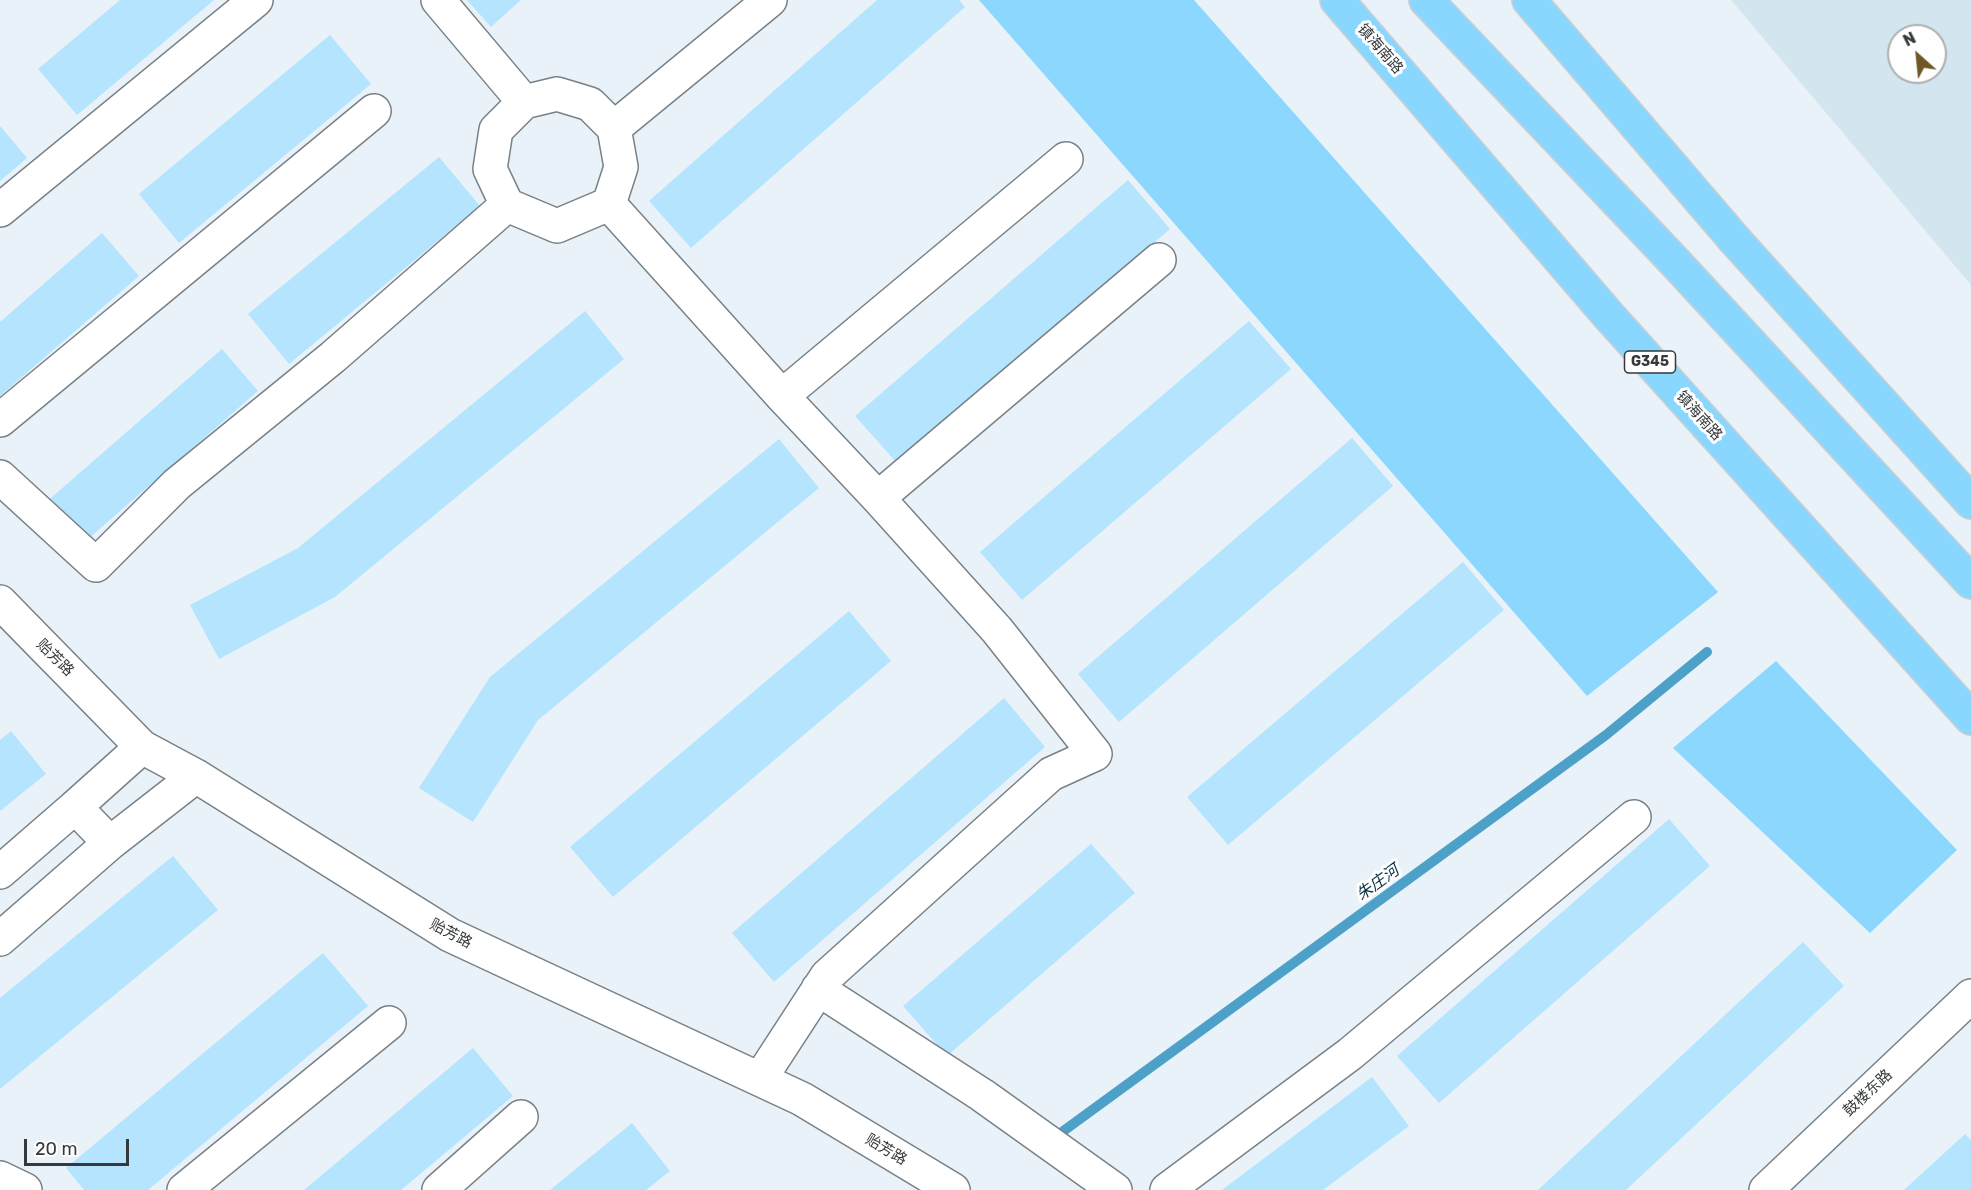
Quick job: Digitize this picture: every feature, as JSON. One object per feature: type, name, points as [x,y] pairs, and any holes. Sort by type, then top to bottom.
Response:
[{"type":"highway","name":"镇海南路","points":[[1337,0],[1609,316],[1971,718]]},
{"type":"highway","points":[[1426,0],[1673,260],[1971,582]]},
{"type":"highway","points":[[1529,0],[1734,239],[1971,502]]},
{"type":"street","points":[[0,210],[256,0]]},
{"type":"street","points":[[438,0],[524,102]]},
{"type":"street","points":[[614,128],[770,0]]},
{"type":"street","points":[[557,94],[590,104],[614,128],[621,167],[609,204],[557,226],[507,205],[490,169],[496,130],[524,102],[557,94]]},
{"type":"street","points":[[0,420],[374,111]]},
{"type":"street","points":[[782,396],[1066,159]]},
{"type":"street","points":[[609,204],[997,630],[1095,754],[1051,774],[828,976],[760,1079]]},
{"type":"street","points":[[0,477],[96,565],[177,484],[333,357],[507,205]]},
{"type":"street","points":[[878,498],[1159,260]]},
{"type":"street","name":"贻芳路","points":[[0,602],[142,747],[196,776],[450,935],[802,1099],[953,1190]]},
{"type":"street","points":[[0,872],[142,747]]},
{"type":"street","points":[[0,939],[110,843],[196,776]]},
{"type":"street","points":[[75,807],[110,843]]},
{"type":"street","points":[[1167,1190],[1350,1054],[1634,816]]},
{"type":"street","points":[[818,989],[982,1095],[1115,1190]]},
{"type":"street","name":"鼓楼东路","points":[[1766,1190],[1971,996]]},
{"type":"street","points":[[184,1190],[389,1023]]},
{"type":"street","points":[[439,1190],[521,1117]]},
{"type":"street","points":[[0,1178],[25,1190]]},
{"type":"shaded area","points":[[979,0],[1194,0],[1718,592],[1587,696]]},
{"type":"shaded area","points":[[1731,0],[1971,0],[1971,285]]},
{"type":"shaded area","points":[[1776,661],[1957,850],[1870,933],[1673,748]]},
{"type":"building","points":[[120,0],[214,0],[77,115],[38,69]]},
{"type":"building","points":[[467,0],[521,0],[491,27]]},
{"type":"building","points":[[877,0],[959,0],[965,7],[691,248],[649,201]]},
{"type":"building","points":[[330,35],[371,84],[179,243],[139,194]]},
{"type":"building","points":[[0,126],[27,158],[0,181]]},
{"type":"building","points":[[439,157],[480,206],[289,364],[248,314]]},
{"type":"building","points":[[1128,180],[1170,229],[898,464],[855,416]]},
{"type":"building","points":[[102,233],[139,276],[0,396],[0,322]]},
{"type":"building","points":[[585,311],[624,359],[335,597],[219,659],[190,605],[298,548]]},
{"type":"building","points":[[1249,321],[1291,369],[1022,600],[980,552]]},
{"type":"building","points":[[222,349],[258,391],[80,546],[44,504]]},
{"type":"building","points":[[1352,438],[1393,486],[1119,722],[1078,674]]},
{"type":"building","points":[[779,439],[819,488],[538,720],[473,822],[419,788],[490,677]]},
{"type":"building","points":[[1463,562],[1504,610],[1228,845],[1187,797]]},
{"type":"building","points":[[849,611],[891,661],[613,897],[570,847]]},
{"type":"building","points":[[1004,698],[1045,747],[774,982],[732,933]]},
{"type":"building","points":[[11,731],[46,774],[0,811],[0,740]]},
{"type":"building","points":[[1669,819],[1710,866],[1439,1103],[1397,1056]]},
{"type":"building","points":[[1091,844],[1135,893],[947,1056],[903,1006]]},
{"type":"building","points":[[173,856],[218,910],[0,1089],[0,998]]},
{"type":"building","points":[[1803,942],[1844,986],[1626,1190],[1538,1190]]},
{"type":"building","points":[[323,953],[368,1006],[148,1190],[84,1190],[66,1168]]},
{"type":"building","points":[[473,1048],[513,1096],[401,1190],[304,1190]]},
{"type":"building","points":[[1372,1077],[1409,1126],[1323,1190],[1222,1190]]},
{"type":"building","points":[[632,1123],[670,1171],[646,1190],[550,1190]]},
{"type":"building","points":[[1965,1134],[1971,1140],[1971,1190],[1904,1190]]},
{"type":"waterway","name":"朱庄河","points":[[1062,1132],[1606,735],[1707,652]]}]
